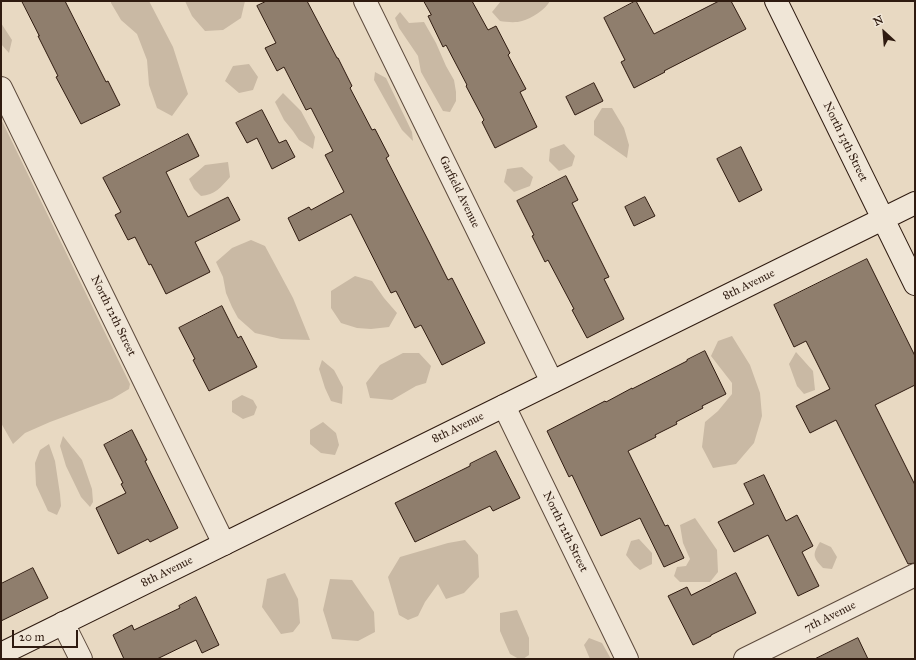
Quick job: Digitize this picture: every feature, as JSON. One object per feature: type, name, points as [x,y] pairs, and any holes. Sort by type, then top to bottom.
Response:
[{"type":"street","name":"Garfield Avenue","points":[[365,1],[552,382]]},
{"type":"street","name":"North 13th Street","points":[[776,1],[915,284]]},
{"type":"street","name":"North 12th Street","points":[[1,88],[224,544]]},
{"type":"street","name":"8th Avenue","points":[[1,654],[915,203]]},
{"type":"street","name":"North 12th Street","points":[[504,406],[627,659]]},
{"type":"street","name":"7th Avenue","points":[[745,659],[915,575]]},
{"type":"street","points":[[63,623],[81,659]]},
{"type":"shaded area","points":[[111,1],[149,1],[173,47],[188,94],[172,116],[157,108],[149,85],[147,60],[137,34],[121,20]]},
{"type":"shaded area","points":[[185,1],[245,1],[241,18],[223,30],[205,31],[192,16]]},
{"type":"shaded area","points":[[501,1],[550,1],[545,8],[530,18],[522,21],[508,22],[500,21],[492,12]]},
{"type":"shaded area","points":[[400,12],[409,23],[424,22],[436,43],[454,80],[456,101],[450,112],[443,111],[421,72],[418,56],[399,28],[395,18]]},
{"type":"shaded area","points":[[1,23],[12,40],[9,53],[1,44]]},
{"type":"shaded area","points":[[249,64],[258,77],[253,90],[239,93],[225,81],[233,66]]},
{"type":"shaded area","points":[[375,72],[386,78],[412,132],[413,141],[402,130],[374,80]]},
{"type":"shaded area","points":[[283,93],[301,111],[315,137],[313,149],[299,140],[284,120],[275,102]]},
{"type":"shaded area","points":[[602,108],[612,108],[624,128],[629,145],[627,158],[594,135],[594,121]]},
{"type":"shaded area","points":[[1,119],[130,384],[129,389],[112,399],[25,433],[13,444],[1,423]]},
{"type":"shaded area","points":[[564,144],[575,156],[572,166],[559,171],[549,161],[550,149]]},
{"type":"shaded area","points":[[228,162],[230,177],[217,190],[210,194],[201,196],[194,189],[189,179],[205,165]]},
{"type":"shaded area","points":[[522,167],[533,177],[530,186],[514,192],[504,182],[507,169]]},
{"type":"shaded area","points":[[251,240],[265,246],[293,298],[310,340],[281,339],[255,333],[238,318],[226,293],[223,277],[216,262],[232,248]]},
{"type":"shaded area","points":[[355,276],[372,281],[397,313],[389,327],[371,329],[357,328],[341,323],[331,308],[331,291]]},
{"type":"shaded area","points":[[732,336],[750,365],[760,393],[762,416],[754,443],[736,464],[713,468],[702,447],[705,422],[718,411],[732,394],[732,383],[711,356],[718,341]]},
{"type":"shaded area","points":[[796,352],[813,371],[815,390],[804,394],[797,386],[789,364]]},
{"type":"shaded area","points":[[403,353],[419,353],[431,366],[426,383],[416,386],[392,400],[370,398],[366,383],[380,365]]},
{"type":"shaded area","points":[[322,360],[334,370],[343,387],[342,404],[331,401],[325,388],[319,369]]},
{"type":"shaded area","points":[[242,395],[253,400],[257,407],[254,415],[243,419],[232,412],[232,401]]},
{"type":"shaded area","points":[[323,422],[336,433],[339,445],[335,455],[321,453],[310,444],[310,430]]},
{"type":"shaded area","points":[[63,436],[82,460],[92,489],[93,502],[90,507],[81,497],[66,466],[60,446]]},
{"type":"shaded area","points":[[49,444],[55,461],[60,494],[61,506],[57,515],[48,511],[36,485],[35,463],[40,450]]},
{"type":"shaded area","points":[[695,518],[717,550],[718,572],[710,582],[680,582],[674,576],[677,567],[686,566],[690,559],[683,543],[680,525]]},
{"type":"shaded area","points":[[639,539],[652,553],[652,564],[640,570],[626,555],[631,541]]},
{"type":"shaded area","points":[[465,540],[478,555],[479,577],[464,593],[446,599],[438,584],[425,602],[418,616],[408,620],[399,615],[388,577],[400,557],[448,543]]},
{"type":"shaded area","points":[[820,542],[831,547],[837,557],[832,569],[823,568],[817,561],[815,553]]},
{"type":"shaded area","points":[[285,573],[298,599],[300,623],[293,632],[281,634],[262,607],[267,579]]},
{"type":"shaded area","points":[[330,579],[352,580],[374,612],[375,632],[358,641],[332,639],[323,610]]},
{"type":"shaded area","points":[[517,610],[529,638],[529,655],[523,659],[519,659],[510,654],[500,631],[500,613]]},
{"type":"shaded area","points":[[589,638],[602,643],[611,659],[590,659],[584,645]]},
{"type":"building","points":[[22,1],[65,1],[106,82],[108,81],[120,105],[81,124],[56,77],[58,76]]},
{"type":"building","points":[[267,1],[307,1],[338,58],[352,86],[350,88],[372,130],[375,129],[389,156],[386,158],[448,280],[452,278],[485,343],[442,365],[421,325],[415,328],[396,291],[391,293],[351,214],[299,241],[288,218],[309,207],[311,210],[344,192],[325,155],[333,151],[311,108],[306,110],[284,67],[277,71],[265,48],[276,43],[257,6]]},
{"type":"building","points":[[424,1],[472,1],[488,30],[496,26],[510,53],[508,55],[526,89],[520,92],[537,127],[495,148],[482,122],[484,120],[466,86],[467,85],[446,45],[443,47],[428,16],[431,15]]},
{"type":"building","points":[[636,1],[654,34],[719,1],[731,1],[746,29],[634,88],[621,62],[625,60],[604,18]]},
{"type":"building","points":[[594,83],[603,101],[575,115],[566,97]]},
{"type":"building","points":[[262,110],[279,143],[286,140],[295,157],[272,169],[257,138],[247,143],[236,123]]},
{"type":"building","points":[[188,134],[199,156],[166,172],[188,217],[228,197],[240,220],[195,242],[210,272],[166,294],[135,237],[128,240],[115,215],[121,212],[103,178]]},
{"type":"building","points":[[741,147],[762,190],[739,202],[717,159]]},
{"type":"building","points":[[566,176],[578,200],[572,203],[609,277],[604,279],[624,319],[587,338],[572,310],[574,309],[548,260],[545,262],[532,236],[534,235],[517,201]]},
{"type":"building","points":[[645,197],[655,216],[634,226],[625,207]]},
{"type":"building","points":[[867,259],[915,356],[915,385],[875,405],[915,485],[915,563],[908,564],[836,420],[810,433],[796,406],[830,389],[806,341],[794,347],[774,305]]},
{"type":"building","points":[[222,306],[238,338],[241,336],[257,367],[209,391],[179,328]]},
{"type":"building","points":[[705,351],[726,394],[702,406],[703,408],[655,435],[656,437],[628,451],[665,526],[668,525],[684,558],[664,567],[640,518],[601,536],[572,475],[569,477],[547,431]]},
{"type":"building","points":[[132,430],[147,460],[145,461],[178,528],[150,542],[148,539],[118,554],[96,508],[126,493],[121,484],[123,483],[104,445]]},
{"type":"building","points":[[496,451],[520,498],[493,511],[490,506],[415,542],[395,503],[470,466],[470,464]]},
{"type":"building","points":[[764,475],[786,521],[797,515],[813,546],[802,552],[819,586],[798,596],[768,535],[734,552],[718,522],[754,504],[744,484]]},
{"type":"building","points":[[33,568],[48,598],[1,621],[1,584]]},
{"type":"building","points":[[736,573],[756,613],[693,645],[668,596],[687,587],[691,595]]},
{"type":"building","points":[[196,597],[219,645],[202,653],[196,640],[157,659],[124,659],[113,635],[132,625],[134,630],[180,608],[179,606]]},
{"type":"building","points":[[858,638],[868,659],[815,659]]}]
